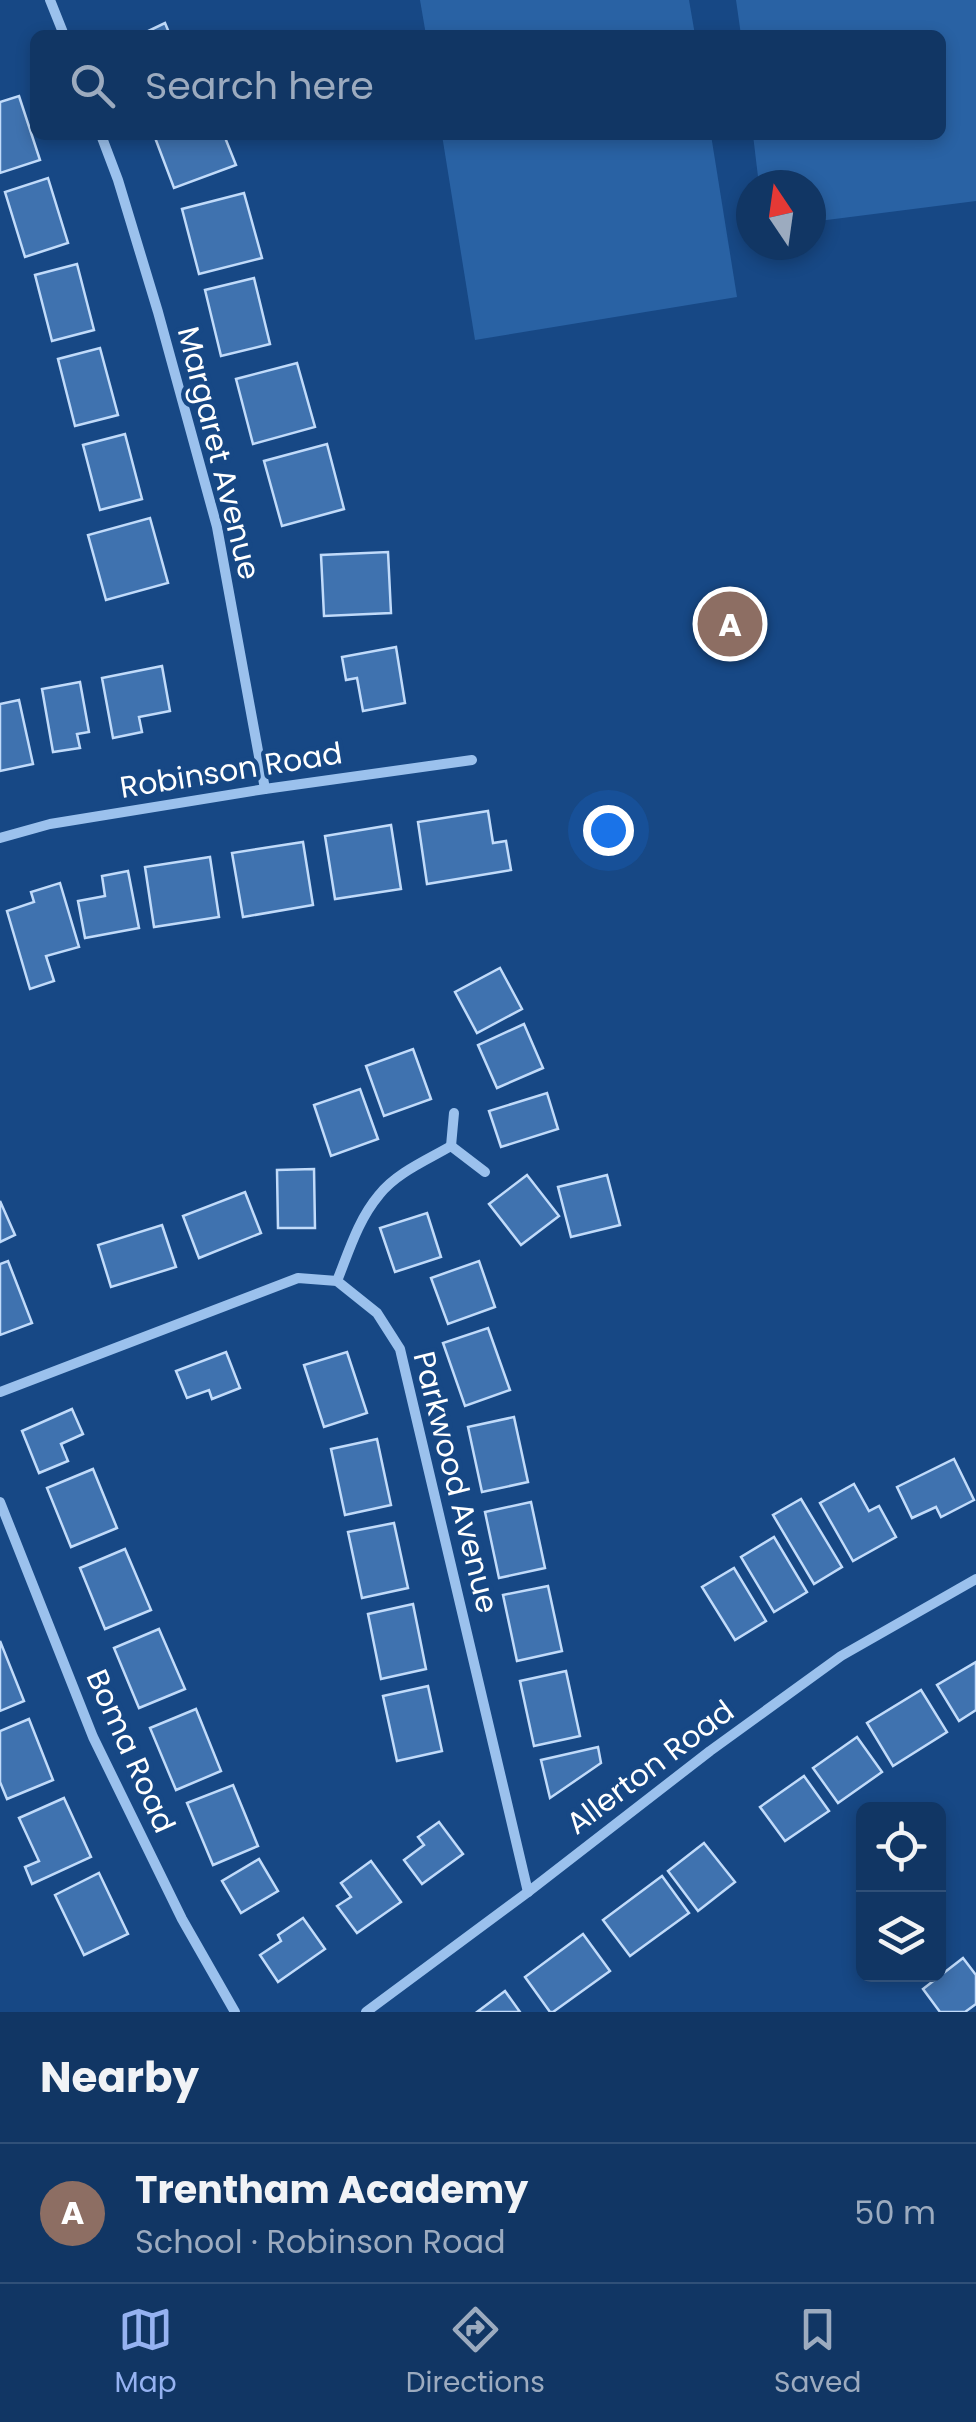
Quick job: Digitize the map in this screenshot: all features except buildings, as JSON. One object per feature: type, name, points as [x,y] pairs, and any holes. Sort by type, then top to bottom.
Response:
[{"type":"street","points":[[50,0],[62,30]]},
{"type":"street","name":"Margaret Avenue","points":[[104,140],[153,293],[217,527],[265,789]]},
{"type":"street","name":"Robinson Road","points":[[0,838],[50,824],[472,760]]},
{"type":"street","points":[[451,1146],[454,1113]]},
{"type":"street","points":[[451,1146],[485,1172]]},
{"type":"street","points":[[0,1392],[298,1278],[337,1281],[362,1220],[380,1192],[451,1146]]},
{"type":"street","name":"Parkwood Avenue","points":[[337,1281],[378,1313],[400,1349],[528,1892]]},
{"type":"street","name":"Boma Road","points":[[0,1502],[93,1737],[182,1919],[235,2012]]},
{"type":"street","name":"Allerton Road","points":[[366,2012],[841,1656],[976,1579]]},
{"type":"shaded area","points":[[420,0],[689,0],[694,30],[425,30]]},
{"type":"shaded area","points":[[736,0],[976,0],[976,201],[826,220],[826,170],[757,170],[754,140],[946,140],[946,30],[740,30]]},
{"type":"shaded area","points":[[443,140],[712,140],[737,297],[475,340]]},
{"type":"place","name":"Trentham Academy","points":[[730,624]]}]
